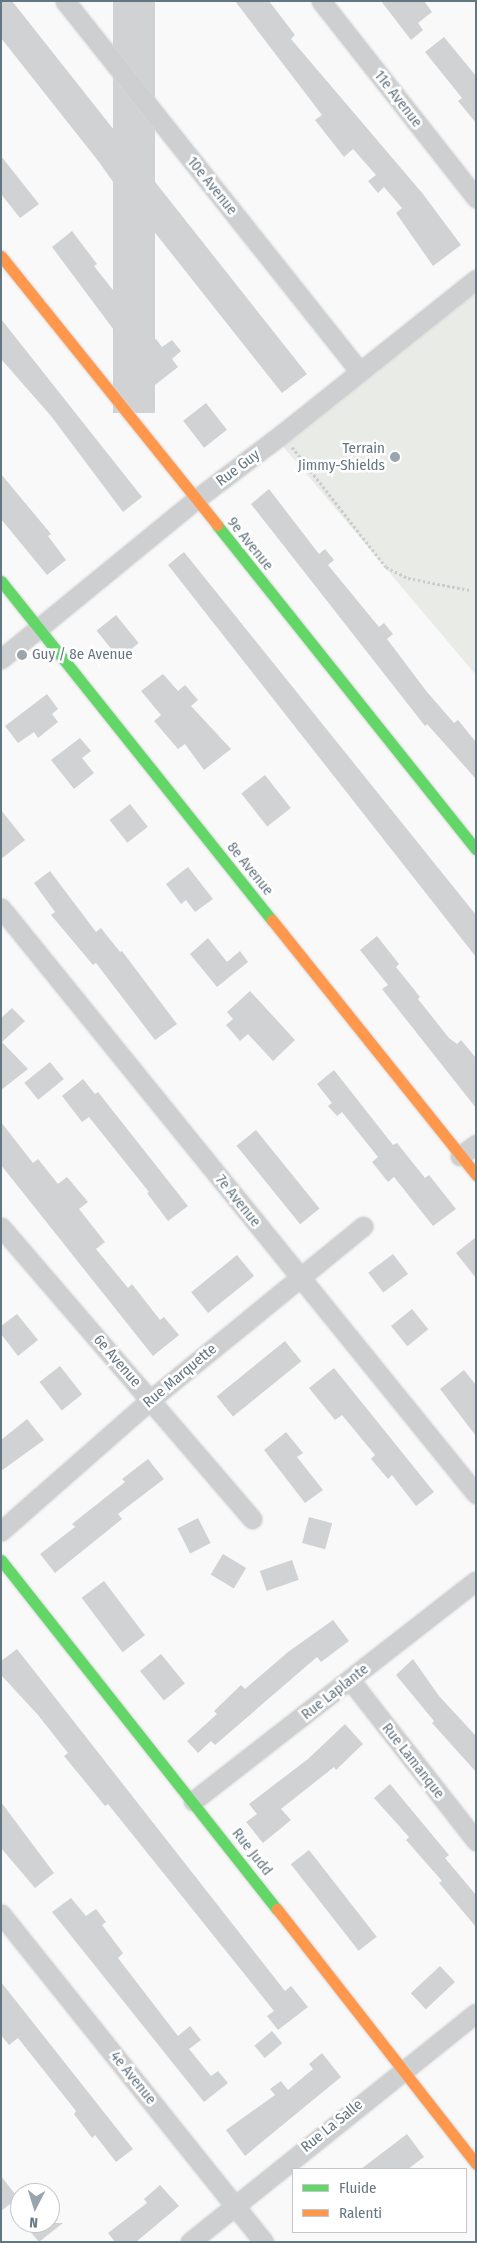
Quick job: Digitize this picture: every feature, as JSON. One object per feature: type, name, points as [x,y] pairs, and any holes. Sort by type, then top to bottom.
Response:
[{"type":"street","name":"10e Avenue","points":[[65,1],[359,371]]},
{"type":"street","name":"11e Avenue","points":[[320,1],[476,198]]},
{"type":"street","name":"9e Avenue","points":[[1,256],[476,849]]},
{"type":"street","name":"Rue Guy","points":[[1,658],[195,500],[282,434],[476,278]]},
{"type":"street","name":"8e Avenue","points":[[1,581],[476,1175]]},
{"type":"street","name":"7e Avenue","points":[[1,908],[476,1494]]},
{"type":"street","points":[[460,1156],[476,1144]]},
{"type":"street","name":"Rue Marquette","points":[[1,1531],[150,1400],[363,1226]]},
{"type":"street","name":"6e Avenue","points":[[1,1227],[252,1519]]},
{"type":"street","name":"Rue Judd","points":[[1,1560],[194,1801],[476,2164]]},
{"type":"street","name":"Rue Laplante","points":[[194,1801],[476,1581]]},
{"type":"street","name":"Rue Lamanque","points":[[350,1681],[476,1841]]},
{"type":"street","name":"4e Avenue","points":[[1,1914],[264,2242]]},
{"type":"street","name":"Rue La Salle","points":[[190,2242],[402,2070],[476,2013]]},
{"type":"path","points":[[282,434],[386,567],[408,578],[470,590]]},
{"type":"shaded area","name":"Terrain Jimmy-Shields","points":[[476,286],[476,675],[281,444]]},
{"type":"building","points":[[1,1],[12,1],[307,374],[282,393],[137,210],[131,214],[114,192],[118,189],[99,162],[1,38]]},
{"type":"building","points":[[113,1],[155,1],[155,413],[113,413]]},
{"type":"building","points":[[235,1],[269,1],[295,35],[291,39],[423,194],[461,245],[433,266],[396,213],[402,208],[384,187],[378,193],[368,181],[376,175],[353,149],[344,157],[315,120],[322,115]]},
{"type":"building","points":[[381,1],[424,1],[432,12],[418,23],[423,30],[411,40]]},
{"type":"building","points":[[444,37],[476,76],[476,123],[458,101],[462,98],[425,52]]},
{"type":"building","points":[[1,156],[39,204],[20,218],[1,194]]},
{"type":"building","points":[[72,231],[97,264],[94,266],[153,341],[156,339],[162,347],[172,340],[181,351],[172,359],[178,367],[155,385],[52,247]]},
{"type":"building","points":[[1,319],[142,497],[123,512],[51,416],[1,359]]},
{"type":"building","points":[[206,403],[227,430],[204,448],[183,421]]},
{"type":"building","points":[[1,474],[51,534],[48,536],[66,560],[47,575],[1,519]]},
{"type":"building","points":[[269,489],[319,554],[325,549],[334,560],[328,565],[379,627],[384,623],[393,634],[387,639],[427,692],[454,723],[458,720],[476,742],[476,779],[427,724],[425,726],[251,504]]},
{"type":"building","points":[[184,552],[476,915],[476,957],[168,565]]},
{"type":"building","points":[[116,615],[139,643],[119,659],[97,631]]},
{"type":"building","points":[[163,674],[178,691],[185,685],[198,700],[191,706],[231,749],[204,770],[185,744],[178,749],[154,721],[161,715],[141,691]]},
{"type":"building","points":[[47,694],[58,709],[52,714],[58,722],[38,738],[34,732],[18,743],[5,726]]},
{"type":"building","points":[[80,738],[91,751],[82,758],[94,773],[74,789],[51,760]]},
{"type":"building","points":[[265,775],[291,808],[267,827],[241,793]]},
{"type":"building","points":[[130,804],[148,827],[127,843],[110,820]]},
{"type":"building","points":[[1,810],[25,840],[1,859]]},
{"type":"building","points":[[188,867],[213,899],[195,912],[186,900],[181,904],[166,884]]},
{"type":"building","points":[[50,871],[96,932],[101,928],[120,952],[122,951],[177,1024],[155,1040],[96,963],[93,965],[51,915],[55,912],[34,883]]},
{"type":"building","points":[[377,936],[399,964],[396,967],[420,997],[418,999],[449,1038],[457,1044],[461,1040],[476,1058],[476,1108],[382,989],[388,985],[360,950]]},
{"type":"building","points":[[208,938],[227,962],[240,951],[248,962],[217,987],[190,954]]},
{"type":"building","points":[[250,991],[295,1040],[273,1061],[248,1034],[240,1041],[226,1025],[233,1019],[227,1012]]},
{"type":"building","points":[[12,1008],[25,1021],[2,1042],[28,1069],[1,1090],[1,1018]]},
{"type":"building","points":[[50,1062],[64,1079],[38,1100],[24,1083]]},
{"type":"building","points":[[334,1070],[393,1145],[397,1143],[425,1178],[429,1175],[456,1209],[433,1226],[394,1177],[388,1182],[372,1162],[378,1157],[342,1112],[337,1116],[328,1106],[332,1103],[317,1084]]},
{"type":"building","points":[[83,1079],[95,1094],[98,1092],[188,1206],[168,1221],[147,1193],[149,1192],[89,1117],[82,1122],[62,1096]]},
{"type":"building","points":[[1,1122],[33,1163],[38,1159],[58,1184],[67,1177],[88,1202],[79,1209],[105,1242],[96,1249],[128,1288],[132,1284],[160,1320],[164,1317],[179,1335],[153,1356],[1,1165]]},
{"type":"building","points":[[256,1130],[320,1208],[300,1224],[237,1146]]},
{"type":"building","points":[[476,1237],[476,1278],[456,1253]]},
{"type":"building","points":[[393,1254],[408,1274],[383,1293],[368,1273]]},
{"type":"building","points":[[237,1255],[254,1276],[208,1313],[191,1292]]},
{"type":"building","points":[[412,1309],[428,1329],[407,1346],[391,1326]]},
{"type":"building","points":[[17,1314],[38,1340],[18,1356],[1,1334],[1,1326]]},
{"type":"building","points":[[285,1341],[301,1361],[233,1417],[217,1396]]},
{"type":"building","points":[[60,1366],[82,1394],[62,1410],[40,1382]]},
{"type":"building","points":[[334,1368],[434,1492],[416,1506],[392,1475],[388,1479],[371,1459],[375,1455],[342,1415],[335,1420],[309,1388]]},
{"type":"building","points":[[464,1370],[476,1385],[476,1436],[440,1389]]},
{"type":"building","points":[[27,1419],[44,1440],[1,1471],[1,1440]]},
{"type":"building","points":[[286,1432],[303,1453],[297,1457],[323,1490],[305,1503],[264,1450]]},
{"type":"building","points":[[148,1459],[164,1479],[118,1514],[122,1519],[55,1573],[40,1554],[75,1527],[72,1524],[125,1482],[122,1479]]},
{"type":"building","points":[[309,1517],[332,1523],[325,1549],[302,1543]]},
{"type":"building","points":[[198,1518],[211,1543],[190,1553],[178,1528]]},
{"type":"building","points":[[223,1554],[246,1568],[234,1588],[211,1575]]},
{"type":"building","points":[[292,1560],[299,1580],[267,1591],[260,1571]]},
{"type":"building","points":[[104,1581],[145,1635],[123,1652],[82,1598]]},
{"type":"building","points":[[333,1620],[349,1641],[321,1662],[317,1657],[215,1745],[211,1741],[198,1753],[187,1741],[217,1714],[214,1711],[241,1685],[245,1689],[288,1652]]},
{"type":"building","points":[[17,1649],[285,1991],[291,1986],[308,2007],[278,2030],[267,2016],[274,2011],[108,1804],[105,1806],[64,1756],[68,1753],[38,1715],[1,1675],[1,1661]]},
{"type":"building","points":[[161,1654],[185,1684],[164,1701],[140,1671]]},
{"type":"building","points":[[413,1659],[439,1696],[476,1736],[476,1772],[432,1723],[434,1721],[396,1675]]},
{"type":"building","points":[[345,1724],[363,1744],[336,1770],[334,1767],[281,1809],[291,1820],[263,1843],[246,1822],[257,1814],[249,1804],[308,1759]]},
{"type":"building","points":[[390,1784],[449,1855],[445,1858],[476,1895],[476,1927],[439,1883],[442,1881],[406,1840],[409,1837],[374,1798]]},
{"type":"building","points":[[1,1802],[54,1873],[35,1888],[1,1848]]},
{"type":"building","points":[[309,1850],[377,1937],[359,1951],[291,1864]]},
{"type":"building","points":[[71,1898],[86,1916],[96,1909],[106,1922],[102,1925],[123,1953],[118,1958],[178,2036],[190,2026],[201,2040],[189,2049],[211,2076],[218,2071],[228,2083],[204,2102],[52,1912]]},
{"type":"building","points":[[440,1966],[455,1982],[426,2009],[411,1993]]},
{"type":"building","points":[[1,1982],[133,2149],[116,2162],[95,2135],[92,2138],[74,2114],[76,2111],[18,2038],[9,2045],[1,2035]]},
{"type":"building","points":[[272,2031],[282,2043],[265,2058],[254,2046]]},
{"type":"building","points":[[322,2053],[341,2077],[245,2156],[226,2130],[275,2095],[270,2089],[281,2081],[288,2090],[313,2069],[309,2064]]},
{"type":"building","points":[[407,2134],[424,2157],[409,2168],[362,2168]]},
{"type":"building","points":[[1,2176],[10,2188],[10,2204],[1,2211]]},
{"type":"building","points":[[160,2185],[179,2206],[136,2242],[115,2242],[108,2233],[147,2203],[144,2199]]},
{"type":"building","points":[[31,2233],[50,2233],[39,2242]]},
{"type":"traffic: fast","points":[[217,525],[476,849]]},
{"type":"traffic: fast","points":[[1,581],[272,920]]},
{"type":"traffic: fast","points":[[1,1560],[277,1909]]},
{"type":"traffic: slow","points":[[1,256],[217,525]]},
{"type":"traffic: slow","points":[[272,920],[476,1175]]},
{"type":"traffic: slow","points":[[277,1909],[476,2164]]},
{"type":"place","name":"Terrain Jimmy-Shields","points":[[395,457]]},
{"type":"place","name":"Guy / 8e Avenue","points":[[22,655]]}]
